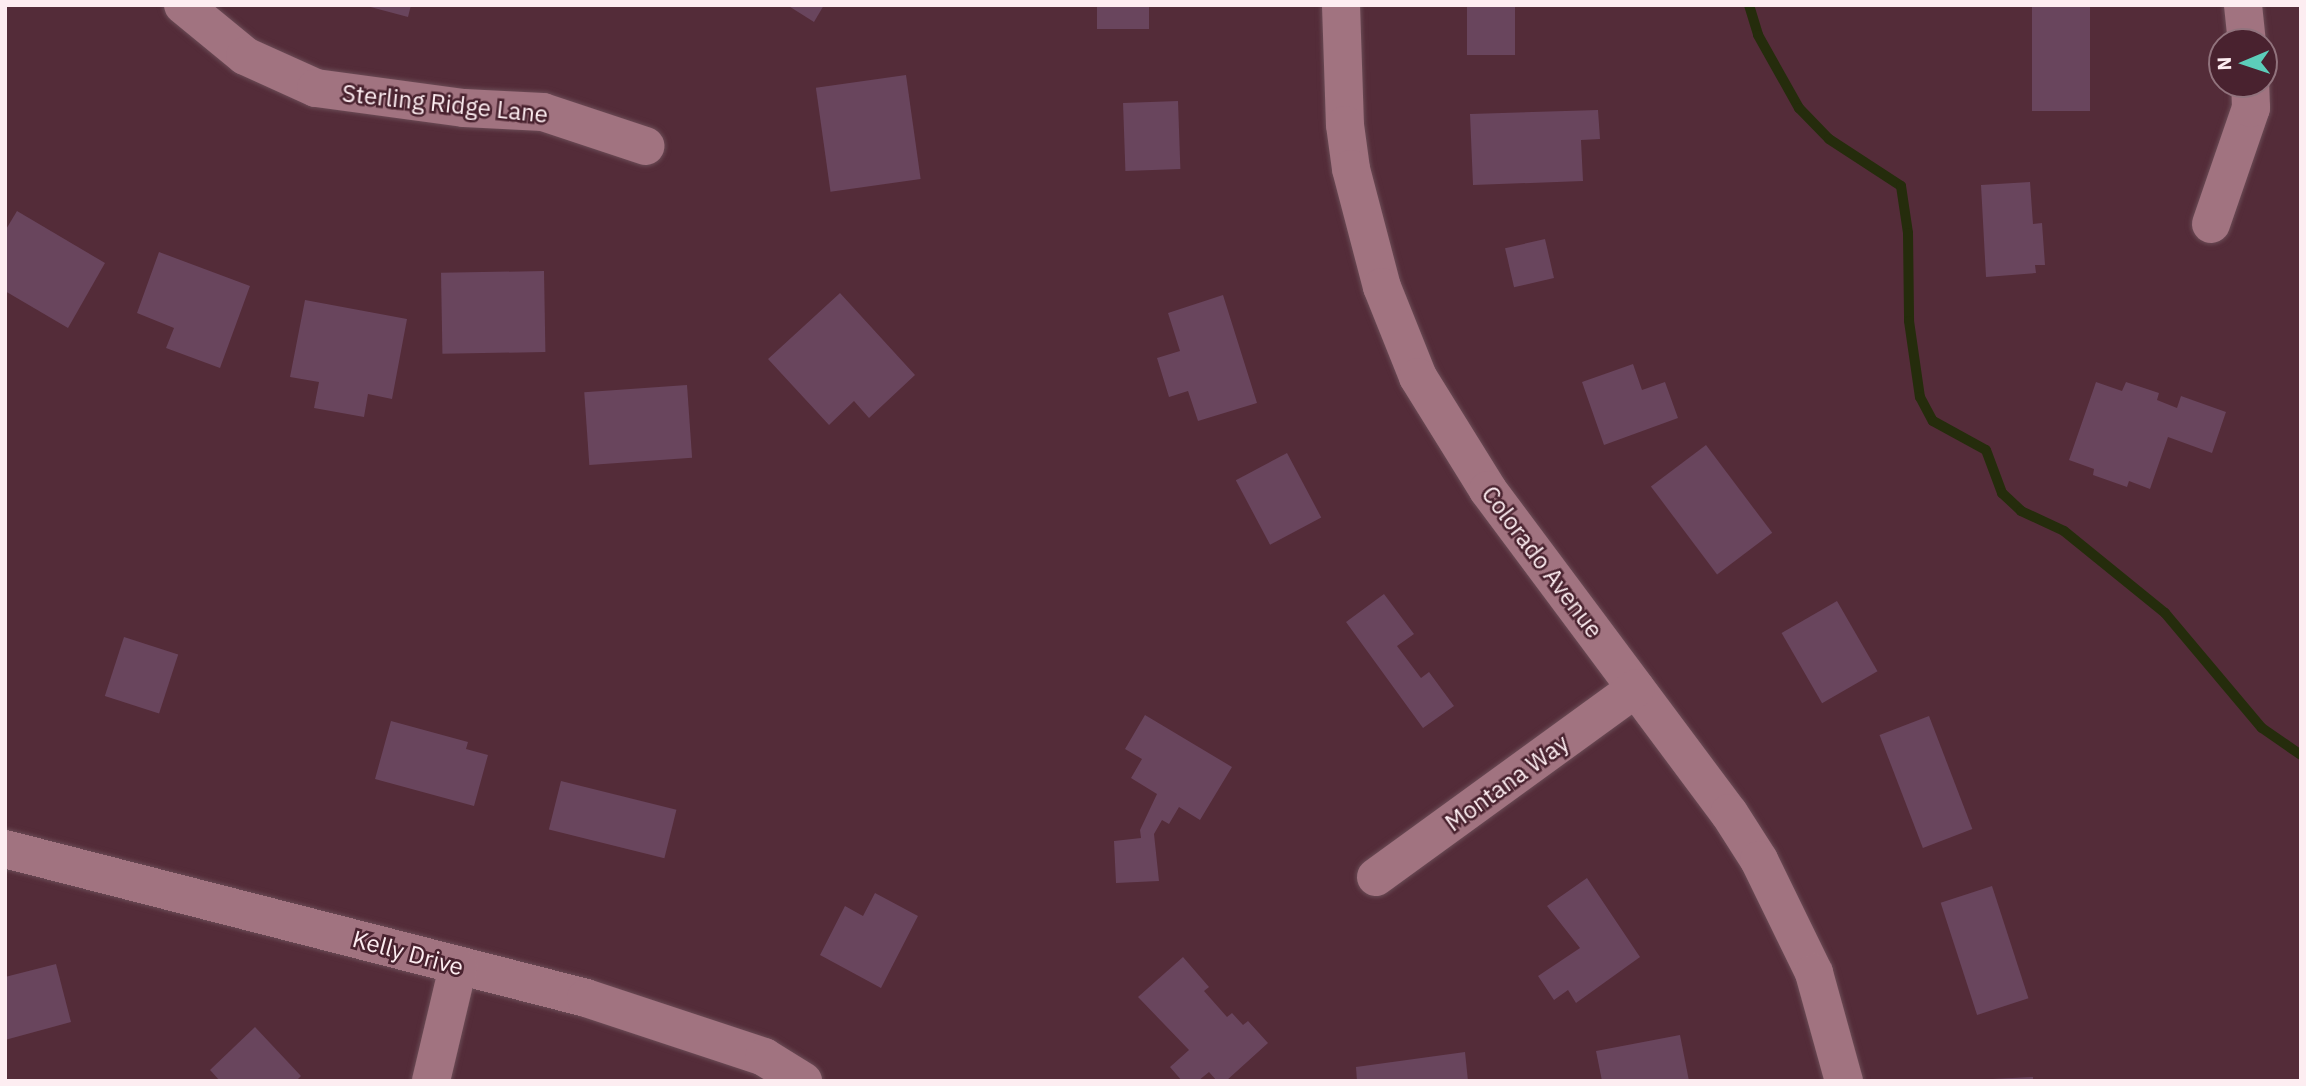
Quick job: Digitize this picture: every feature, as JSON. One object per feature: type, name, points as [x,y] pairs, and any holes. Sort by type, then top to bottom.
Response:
[{"type":"street","name":"Sterling Ridge Lane","points":[[183,5],[245,56],[316,88],[451,107],[543,112],[645,146]]},
{"type":"street","name":"Colorado Avenue","points":[[1340,5],[1351,169],[1382,287],[1413,366],[1488,490],[1729,813],[1783,905],[1814,973],[1844,1081]]},
{"type":"street","points":[[2243,5],[2245,28]]},
{"type":"street","points":[[2211,224],[2251,108],[2251,98]]},
{"type":"street","name":"Montana Way","points":[[1376,877],[1636,688]]},
{"type":"street","name":"Kelly Drive","points":[[5,849],[682,1027],[764,1057],[803,1081]]},
{"type":"street","points":[[431,1081],[458,967]]},
{"type":"building","points":[[363,5],[411,5],[408,17]]},
{"type":"building","points":[[787,5],[824,5],[814,22]]},
{"type":"building","points":[[1097,5],[1149,5],[1149,29],[1097,29]]},
{"type":"building","points":[[1467,5],[1515,5],[1515,55],[1467,55]]},
{"type":"building","points":[[2032,5],[2090,5],[2090,111],[2032,111]]},
{"type":"building","points":[[906,75],[921,179],[830,192],[816,88]]},
{"type":"building","points":[[1178,101],[1180,169],[1125,171],[1123,103]]},
{"type":"building","points":[[1598,110],[1600,139],[1581,140],[1583,181],[1473,185],[1470,114]]},
{"type":"building","points":[[2030,182],[2033,224],[2042,223],[2045,265],[2035,265],[2036,273],[1986,277],[1981,185]]},
{"type":"building","points":[[17,211],[105,263],[68,328],[5,291],[5,231]]},
{"type":"building","points":[[1545,239],[1554,278],[1514,287],[1505,248]]},
{"type":"building","points":[[159,252],[250,286],[220,368],[166,348],[174,328],[137,313]]},
{"type":"building","points":[[544,271],[545,352],[442,354],[441,273]]},
{"type":"building","points":[[840,293],[915,375],[869,418],[854,401],[829,425],[768,359]]},
{"type":"building","points":[[1223,295],[1257,403],[1198,421],[1188,391],[1169,397],[1157,358],[1180,351],[1168,313]]},
{"type":"building","points":[[305,300],[407,319],[392,399],[368,394],[364,417],[314,408],[319,382],[290,377]]},
{"type":"building","points":[[1633,364],[1642,390],[1665,382],[1678,418],[1604,445],[1582,382]]},
{"type":"building","points":[[2096,382],[2122,391],[2126,382],[2159,393],[2157,400],[2177,408],[2181,396],[2226,412],[2212,453],[2168,437],[2150,489],[2129,481],[2127,487],[2093,475],[2094,469],[2069,460]]},
{"type":"building","points":[[687,385],[692,458],[589,465],[584,392]]},
{"type":"building","points":[[1706,445],[1772,533],[1717,574],[1651,487]]},
{"type":"building","points":[[1287,453],[1321,517],[1270,545],[1236,480]]},
{"type":"building","points":[[1384,594],[1414,634],[1397,646],[1421,678],[1429,672],[1454,706],[1423,728],[1346,622]]},
{"type":"building","points":[[1837,601],[1878,671],[1822,703],[1782,633]]},
{"type":"building","points":[[124,637],[178,655],[159,714],[105,696]]},
{"type":"building","points":[[1145,715],[1232,767],[1200,820],[1179,807],[1169,824],[1162,820],[1154,834],[1159,881],[1116,883],[1114,841],[1141,838],[1140,830],[1157,794],[1131,778],[1142,759],[1125,749]]},
{"type":"building","points":[[1929,716],[1972,829],[1923,848],[1880,735]]},
{"type":"building","points":[[391,721],[468,742],[466,749],[488,755],[474,806],[375,779]]},
{"type":"building","points":[[561,781],[676,810],[664,858],[549,830]]},
{"type":"building","points":[[1587,878],[1640,957],[1576,1003],[1568,990],[1554,1000],[1538,976],[1580,948],[1547,906]]},
{"type":"building","points":[[1992,886],[2028,998],[1977,1015],[1941,903]]},
{"type":"building","points":[[875,893],[918,916],[881,988],[820,955],[845,906],[863,916]]},
{"type":"building","points":[[1183,957],[1209,987],[1204,991],[1227,1017],[1232,1013],[1243,1025],[1248,1021],[1268,1043],[1226,1081],[1217,1081],[1209,1072],[1198,1081],[1182,1081],[1170,1067],[1189,1050],[1138,997]]},
{"type":"building","points":[[56,964],[71,1022],[5,1040],[5,977]]},
{"type":"building","points":[[255,1027],[301,1076],[296,1081],[220,1081],[210,1070]]},
{"type":"building","points":[[1680,1035],[1689,1081],[1602,1081],[1596,1051]]},
{"type":"building","points":[[1465,1052],[1468,1081],[1357,1081],[1356,1067]]},
{"type":"building","points":[[2033,1077],[2033,1081],[1992,1081],[1992,1079]]},
{"type":"waterway","points":[[1749,5],[1758,35],[1799,108],[1829,139],[1901,186],[1908,233],[1909,321],[1920,397],[1933,421],[1986,450],[2002,493],[2021,511],[2064,531],[2165,613],[2262,728],[2301,755]]}]
